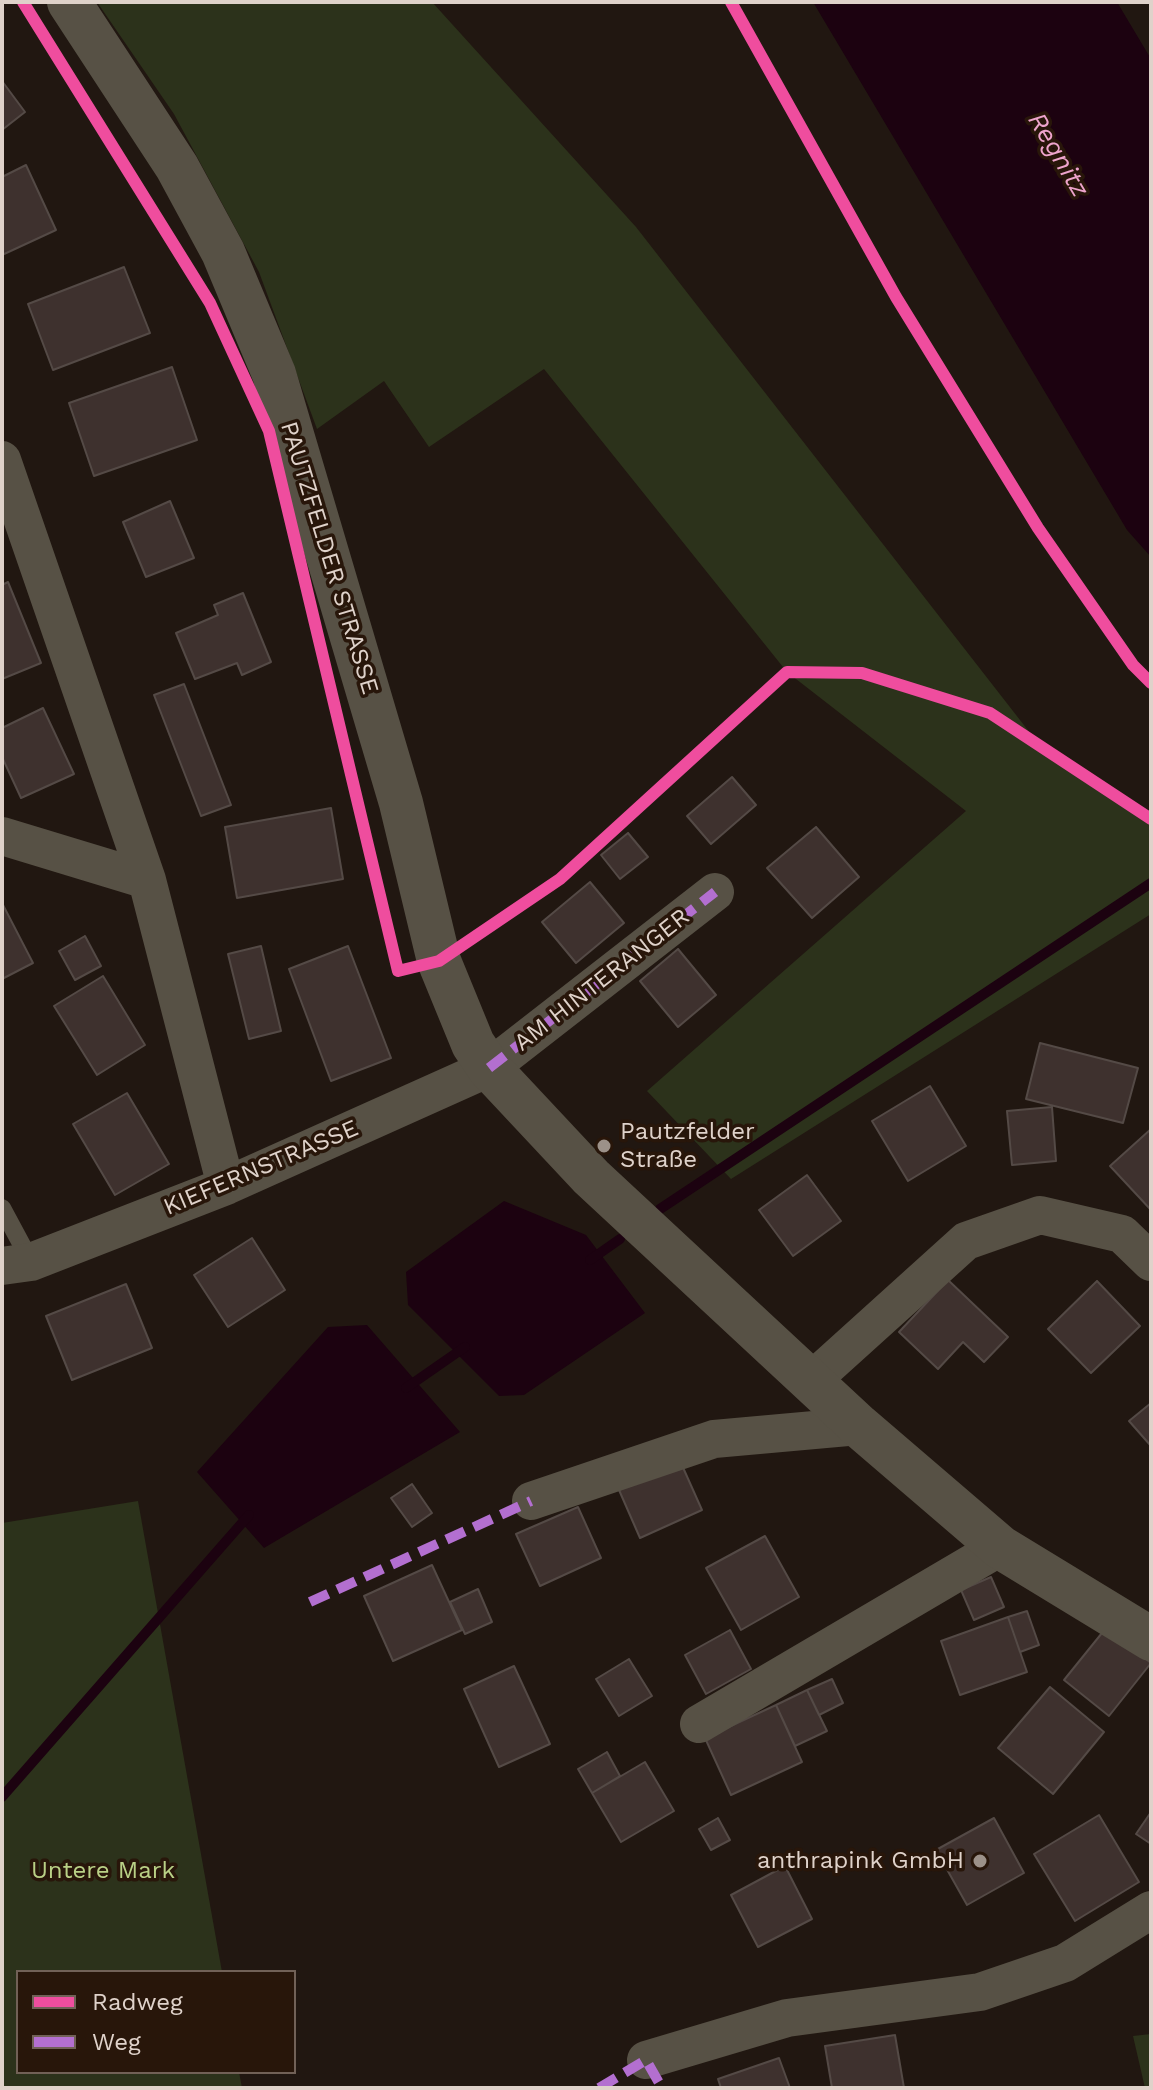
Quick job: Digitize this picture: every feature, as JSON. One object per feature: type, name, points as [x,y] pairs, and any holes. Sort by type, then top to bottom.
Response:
[{"type":"street","name":"PAUTZFELDER STRASSE","points":[[69,2],[177,167],[223,252],[274,374],[401,803],[439,961],[473,1044],[489,1068],[591,1177],[859,1426],[1000,1547],[1151,1639]]},
{"type":"street","points":[[2,460],[12,521],[147,880],[226,1186]]},
{"type":"street","points":[[2,836],[147,880]]},
{"type":"street","name":"AM HINTERANGER","points":[[489,1068],[715,892]]},
{"type":"street","name":"KIEFERNSTRASSE","points":[[17,1264],[226,1186],[489,1068]]},
{"type":"street","points":[[811,1381],[966,1241],[1040,1215],[1122,1234],[1151,1262]]},
{"type":"street","points":[[531,1501],[714,1439],[859,1426]]},
{"type":"street","points":[[699,1724],[1000,1547]]},
{"type":"street","points":[[646,2060],[787,2018],[980,1992],[1065,1963],[1151,1910]]},
{"type":"lane","name":"KIEFERNSTRASSE","points":[[2,1208],[17,1264]]},
{"type":"green space","points":[[97,2],[432,2],[636,227],[1041,747],[1151,819],[1151,914],[731,1179],[647,1091],[966,811],[787,672],[544,369],[429,447],[384,381],[317,429],[259,272],[174,114]]},
{"type":"green space","name":"Untere Mark","points":[[138,1501],[222,1970],[16,1970],[16,2074],[239,2074],[242,2088],[2,2088],[2,1523]]},
{"type":"green space","points":[[1151,2034],[1151,2088],[1145,2088],[1133,2036]]},
{"type":"water","name":"Regnitz","points":[[813,2],[1117,2],[1151,59],[1151,557],[1127,530]]},
{"type":"water","points":[[504,1201],[586,1235],[645,1313],[524,1395],[499,1396],[408,1305],[406,1272]]},
{"type":"water","points":[[367,1325],[460,1432],[264,1548],[197,1472],[328,1327]]},
{"type":"building","points":[[2,81],[25,112],[2,130]]},
{"type":"building","points":[[26,165],[56,230],[2,255],[2,177]]},
{"type":"building","points":[[124,267],[150,333],[53,370],[28,304]]},
{"type":"building","points":[[172,367],[197,440],[94,476],[69,403]]},
{"type":"building","points":[[170,501],[194,558],[146,577],[123,522]]},
{"type":"building","points":[[8,582],[41,663],[2,679],[2,585]]},
{"type":"building","points":[[243,593],[271,662],[242,675],[237,663],[195,679],[176,633],[218,615],[214,605]]},
{"type":"building","points":[[184,684],[231,805],[201,816],[154,695]]},
{"type":"building","points":[[43,708],[74,774],[21,798],[2,757],[2,728]]},
{"type":"building","points":[[732,777],[756,805],[711,844],[687,816]]},
{"type":"building","points":[[331,808],[343,879],[237,898],[225,827]]},
{"type":"building","points":[[816,827],[859,877],[812,918],[767,868]]},
{"type":"building","points":[[628,833],[648,857],[620,879],[601,855]]},
{"type":"building","points":[[590,882],[624,923],[576,963],[542,922]]},
{"type":"building","points":[[2,903],[33,963],[2,979]]},
{"type":"building","points":[[85,936],[101,966],[75,980],[59,951]]},
{"type":"building","points":[[261,946],[281,1031],[249,1039],[228,954]]},
{"type":"building","points":[[348,946],[391,1058],[331,1081],[289,969]]},
{"type":"building","points":[[678,949],[716,995],[678,1027],[640,981]]},
{"type":"building","points":[[103,976],[145,1045],[97,1075],[54,1006]]},
{"type":"building","points":[[1040,1043],[1138,1068],[1123,1123],[1026,1099]]},
{"type":"building","points":[[930,1086],[966,1146],[908,1181],[872,1121]]},
{"type":"building","points":[[127,1093],[169,1164],[115,1195],[73,1124]]},
{"type":"building","points":[[1052,1107],[1056,1161],[1012,1165],[1007,1111]]},
{"type":"building","points":[[1151,1129],[1151,1210],[1110,1166]]},
{"type":"building","points":[[807,1175],[841,1221],[793,1256],[759,1210]]},
{"type":"building","points":[[252,1238],[285,1290],[228,1327],[194,1275]]},
{"type":"building","points":[[948,1280],[1008,1337],[984,1362],[963,1342],[938,1369],[899,1332]]},
{"type":"building","points":[[1097,1281],[1140,1326],[1091,1373],[1048,1329]]},
{"type":"building","points":[[126,1284],[152,1348],[72,1380],[46,1316]]},
{"type":"building","points":[[1151,1403],[1151,1446],[1129,1421]]},
{"type":"building","points":[[681,1463],[702,1510],[640,1538],[619,1490]]},
{"type":"building","points":[[412,1484],[432,1513],[412,1527],[391,1498]]},
{"type":"building","points":[[578,1507],[601,1558],[540,1586],[516,1534]]},
{"type":"building","points":[[765,1536],[799,1597],[741,1630],[706,1568]]},
{"type":"building","points":[[432,1565],[462,1630],[393,1661],[364,1596]]},
{"type":"building","points":[[991,1577],[1004,1607],[974,1620],[961,1590]]},
{"type":"building","points":[[478,1589],[492,1622],[465,1634],[450,1602]]},
{"type":"building","points":[[1027,1611],[1039,1645],[1020,1652],[1008,1617]]},
{"type":"building","points":[[1008,1617],[1027,1672],[960,1695],[941,1641]]},
{"type":"building","points":[[1106,1628],[1151,1663],[1109,1716],[1064,1680]]},
{"type":"building","points":[[730,1630],[751,1669],[706,1694],[685,1655]]},
{"type":"building","points":[[629,1659],[652,1696],[619,1716],[596,1679]]},
{"type":"building","points":[[514,1666],[550,1744],[499,1767],[464,1689]]},
{"type":"building","points":[[832,1679],[843,1703],[819,1715],[807,1690]]},
{"type":"building","points":[[1050,1687],[1104,1732],[1053,1794],[998,1748]]},
{"type":"building","points":[[807,1690],[827,1731],[795,1746],[776,1705]]},
{"type":"building","points":[[776,1705],[802,1762],[731,1795],[705,1738]]},
{"type":"building","points":[[607,1752],[620,1776],[592,1793],[578,1769]]},
{"type":"building","points":[[645,1762],[674,1811],[621,1842],[592,1793]]},
{"type":"building","points":[[1151,1812],[1151,1844],[1136,1834]]},
{"type":"building","points":[[1099,1815],[1139,1882],[1075,1921],[1034,1854]]},
{"type":"building","points":[[718,1818],[730,1840],[711,1850],[699,1829]]},
{"type":"building","name":"anthrapink GmbH","points":[[994,1818],[1024,1873],[967,1905],[936,1850]]},
{"type":"building","points":[[785,1866],[812,1919],[758,1947],[731,1895]]},
{"type":"building","points":[[895,2035],[904,2088],[832,2088],[825,2046]]},
{"type":"building","points":[[779,2058],[790,2088],[721,2088],[718,2079]]},
{"type":"waterway","points":[[660,1209],[1151,883]]},
{"type":"waterway","points":[[590,1260],[620,1239]]},
{"type":"waterway","points":[[406,1388],[465,1347]]},
{"type":"waterway","points":[[2,1797],[249,1515]]},
{"type":"marked path","points":[[489,1068],[715,892]]},
{"type":"marked path","points":[[310,1602],[531,1501]]},
{"type":"marked path","points":[[599,2088],[646,2060],[662,2088]]},
{"type":"cycle path","points":[[23,2],[210,303],[269,431],[398,971],[439,961],[560,879],[787,672],[862,673],[990,713],[1151,819]]},
{"type":"cycle path","points":[[731,2],[896,297],[1038,528],[1133,665],[1151,683]]},
{"type":"place","name":"Pautzfelder Straße","points":[[604,1146]]},
{"type":"place","name":"anthrapink GmbH","points":[[980,1861]]}]
